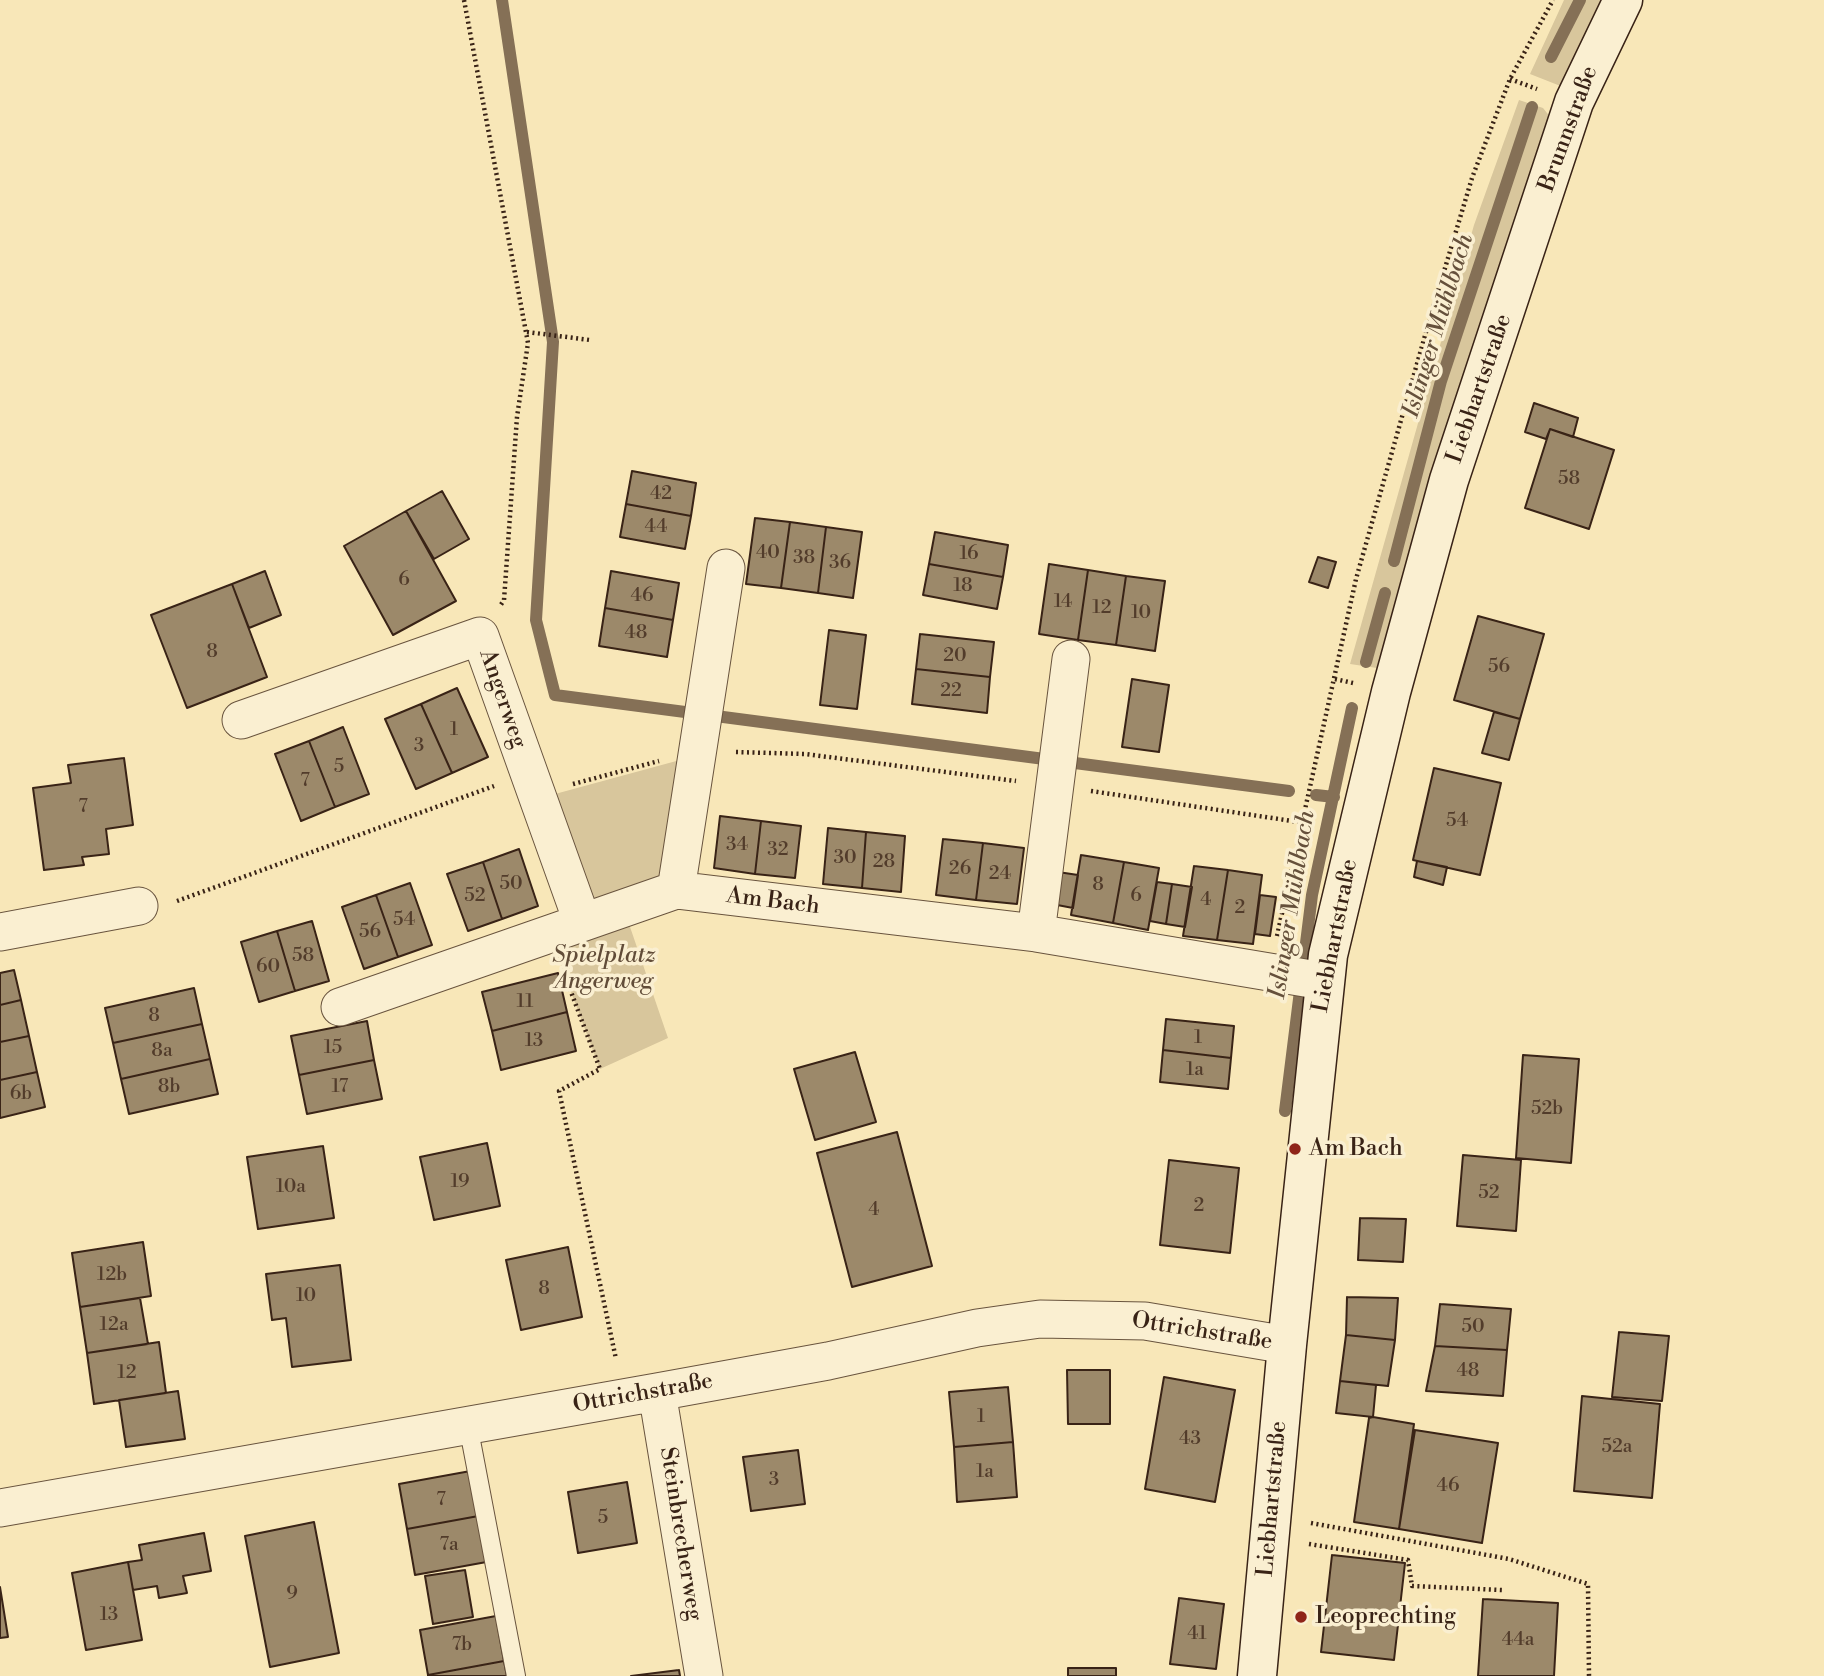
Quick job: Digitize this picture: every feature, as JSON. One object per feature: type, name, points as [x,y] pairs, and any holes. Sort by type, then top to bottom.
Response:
[{"type":"street","name":"Brunnstraße","points":[[1524,261],[1574,102],[1623,0]]},
{"type":"street","name":"Liebhartstraße","points":[[1257,1676],[1287,1345],[1297,975],[1391,692],[1449,480],[1524,261]]},
{"type":"street","points":[[676,890],[726,568]]},
{"type":"street","name":"Angerweg","points":[[241,720],[480,636],[532,784],[568,926]]},
{"type":"street","points":[[1036,933],[1071,659]]},
{"type":"street","name":"Am Bach","points":[[340,1007],[676,890],[1036,933],[1297,975]]},
{"type":"street","points":[[0,932],[139,906]]},
{"type":"street","name":"Ottrichstraße","points":[[0,1508],[828,1361],[977,1328],[1040,1319],[1145,1321],[1287,1345]]},
{"type":"street","name":"Steinbrecherweg","points":[[657,1392],[704,1676]]},
{"type":"lane","points":[[468,1425],[516,1676]]},
{"type":"path","points":[[464,0],[528,347],[517,417],[504,600],[480,636]]},
{"type":"path","points":[[1297,975],[1299,822],[1356,579],[1472,178],[1510,79],[1553,0]]},
{"type":"path","points":[[527,332],[590,340]]},
{"type":"path","points":[[139,906],[158,908],[701,728],[805,754],[1057,767],[1299,822]]},
{"type":"path","points":[[568,926],[553,944],[600,1069],[559,1091],[615,1353],[621,1398]]},
{"type":"path","points":[[1322,1525],[1509,1559],[1588,1584],[1589,1676]]},
{"type":"path","points":[[1316,1545],[1408,1560],[1412,1586],[1502,1590]]},
{"type":"green space","points":[[1564,0],[1607,0],[1563,87],[1530,74]]},
{"type":"green space","points":[[1519,100],[1543,108],[1551,118],[1377,668],[1350,664],[1474,225]]},
{"type":"green space","points":[[691,757],[670,886],[586,914],[544,797]]},
{"type":"green space","name":"Spielplatz Angerweg","points":[[628,921],[668,1038],[600,1069],[553,944]]},
{"type":"building","points":[[1534,403],[1578,418],[1573,437],[1550,429],[1546,439],[1525,432]]},
{"type":"building","points":[[1550,429],[1614,450],[1589,529],[1525,508]]},
{"type":"building","points":[[632,471],[696,483],[691,516],[626,504]]},
{"type":"building","points":[[442,491],[469,539],[434,559],[406,511]]},
{"type":"building","points":[[626,504],[691,516],[685,549],[620,537]]},
{"type":"building","points":[[406,511],[456,601],[393,635],[344,546]]},
{"type":"building","points":[[755,518],[790,522],[781,588],[746,584]]},
{"type":"building","points":[[790,522],[826,527],[818,593],[781,588]]},
{"type":"building","points":[[826,527],[862,532],[853,598],[818,593]]},
{"type":"building","points":[[935,532],[1008,545],[1003,577],[929,564]]},
{"type":"building","points":[[1318,557],[1336,562],[1328,588],[1309,582]]},
{"type":"building","points":[[929,564],[1003,577],[997,609],[923,595]]},
{"type":"building","points":[[1049,564],[1088,570],[1078,640],[1039,634]]},
{"type":"building","points":[[1088,570],[1126,576],[1116,645],[1078,640]]},
{"type":"building","points":[[265,571],[281,615],[249,628],[232,584]]},
{"type":"building","points":[[611,571],[679,583],[673,620],[605,608]]},
{"type":"building","points":[[1126,576],[1165,581],[1155,651],[1116,645]]},
{"type":"building","points":[[232,584],[267,677],[187,708],[151,615]]},
{"type":"building","points":[[605,608],[673,620],[667,657],[599,646]]},
{"type":"building","points":[[1478,616],[1544,634],[1520,719],[1454,700]]},
{"type":"building","points":[[829,630],[866,635],[857,709],[820,705]]},
{"type":"building","points":[[920,634],[994,642],[990,677],[916,669]]},
{"type":"building","points":[[916,669],[990,677],[987,713],[912,704]]},
{"type":"building","points":[[1132,679],[1169,685],[1159,752],[1122,747]]},
{"type":"building","points":[[457,688],[488,757],[452,773],[421,704]]},
{"type":"building","points":[[421,704],[452,773],[416,789],[385,719]]},
{"type":"building","points":[[1494,712],[1520,719],[1509,760],[1482,753]]},
{"type":"building","points":[[343,727],[369,794],[335,807],[309,741]]},
{"type":"building","points":[[309,741],[335,807],[301,821],[275,754]]},
{"type":"building","points":[[124,758],[133,825],[106,829],[109,854],[82,857],[84,865],[44,870],[33,788],[71,783],[68,765]]},
{"type":"building","points":[[1434,768],[1501,783],[1480,875],[1413,860]]},
{"type":"building","points":[[720,816],[761,821],[755,874],[714,868]]},
{"type":"building","points":[[761,821],[801,826],[795,878],[755,874]]},
{"type":"building","points":[[828,828],[866,832],[862,888],[823,884]]},
{"type":"building","points":[[866,832],[905,836],[901,892],[862,888]]},
{"type":"building","points":[[943,839],[983,843],[976,900],[936,895]]},
{"type":"building","points":[[983,843],[1024,848],[1017,904],[976,900]]},
{"type":"building","points":[[519,849],[538,906],[502,919],[483,862]]},
{"type":"building","points":[[1081,855],[1124,862],[1113,923],[1071,915]]},
{"type":"building","points":[[1417,861],[1447,867],[1443,885],[1414,877]]},
{"type":"building","points":[[483,862],[502,919],[468,931],[447,874]]},
{"type":"building","points":[[1124,862],[1159,868],[1148,930],[1113,923]]},
{"type":"building","points":[[1194,866],[1228,870],[1217,940],[1183,936]]},
{"type":"building","points":[[1228,870],[1262,875],[1253,944],[1217,940]]},
{"type":"building","points":[[1058,872],[1078,875],[1073,908],[1052,904]]},
{"type":"building","points":[[1157,882],[1172,884],[1166,924],[1150,921]]},
{"type":"building","points":[[410,883],[432,945],[398,957],[376,895]]},
{"type":"building","points":[[1172,884],[1192,887],[1185,927],[1166,924]]},
{"type":"building","points":[[376,895],[398,957],[364,969],[342,907]]},
{"type":"building","points":[[1260,895],[1276,897],[1270,936],[1255,934]]},
{"type":"building","points":[[312,921],[329,981],[295,991],[277,931]]},
{"type":"building","points":[[277,931],[295,991],[259,1002],[241,942]]},
{"type":"building","points":[[14,970],[21,1000],[0,1005],[0,973]]},
{"type":"building","points":[[558,973],[567,1012],[492,1031],[482,992]]},
{"type":"building","points":[[194,988],[202,1024],[113,1043],[105,1008]]},
{"type":"building","points":[[21,1000],[29,1036],[0,1042],[0,1005]]},
{"type":"building","points":[[567,1012],[576,1051],[501,1070],[492,1031]]},
{"type":"building","points":[[1166,1019],[1234,1026],[1231,1058],[1163,1050]]},
{"type":"building","points":[[367,1021],[374,1060],[299,1075],[291,1036]]},
{"type":"building","points":[[202,1024],[210,1059],[121,1079],[113,1043]]},
{"type":"building","points":[[29,1036],[37,1072],[0,1080],[0,1042]]},
{"type":"building","points":[[1163,1050],[1231,1058],[1228,1089],[1160,1082]]},
{"type":"building","points":[[855,1052],[876,1122],[815,1140],[794,1069]]},
{"type":"building","points":[[1523,1055],[1579,1059],[1571,1163],[1516,1158]]},
{"type":"building","points":[[210,1059],[218,1094],[129,1114],[121,1079]]},
{"type":"building","points":[[374,1060],[382,1099],[307,1114],[299,1075]]},
{"type":"building","points":[[37,1072],[45,1107],[0,1118],[0,1080]]},
{"type":"building","points":[[897,1132],[932,1266],[852,1287],[817,1153]]},
{"type":"building","points":[[487,1143],[500,1206],[434,1220],[420,1157]]},
{"type":"building","points":[[323,1146],[334,1218],[258,1229],[247,1157]]},
{"type":"building","points":[[1463,1155],[1521,1160],[1516,1231],[1457,1226]]},
{"type":"building","points":[[1169,1160],[1239,1168],[1230,1253],[1160,1245]]},
{"type":"building","points":[[1360,1218],[1406,1219],[1403,1262],[1358,1260]]},
{"type":"building","points":[[143,1242],[151,1296],[80,1307],[72,1253]]},
{"type":"building","points":[[568,1247],[582,1317],[521,1330],[506,1260]]},
{"type":"building","points":[[340,1265],[351,1360],[292,1367],[286,1318],[272,1320],[266,1274]]},
{"type":"building","points":[[1347,1297],[1398,1298],[1395,1340],[1346,1335]]},
{"type":"building","points":[[140,1298],[148,1344],[87,1353],[80,1307]]},
{"type":"building","points":[[1440,1304],[1511,1309],[1507,1350],[1435,1346]]},
{"type":"building","points":[[1619,1332],[1669,1336],[1662,1401],[1612,1397]]},
{"type":"building","points":[[1346,1335],[1395,1340],[1388,1386],[1340,1381]]},
{"type":"building","points":[[159,1342],[166,1393],[94,1404],[87,1353]]},
{"type":"building","points":[[1435,1346],[1507,1350],[1503,1396],[1426,1391]]},
{"type":"building","points":[[1067,1370],[1110,1370],[1110,1424],[1068,1424]]},
{"type":"building","points":[[1164,1377],[1235,1390],[1215,1502],[1145,1489]]},
{"type":"building","points":[[1340,1381],[1376,1385],[1373,1417],[1336,1413]]},
{"type":"building","points":[[1008,1387],[1013,1442],[954,1447],[949,1392]]},
{"type":"building","points":[[178,1391],[185,1439],[126,1447],[119,1400]]},
{"type":"building","points":[[1582,1396],[1660,1404],[1652,1498],[1574,1491]]},
{"type":"building","points":[[1369,1418],[1414,1424],[1399,1529],[1354,1522]]},
{"type":"building","points":[[1415,1430],[1498,1443],[1482,1543],[1399,1529]]},
{"type":"building","points":[[1013,1442],[1017,1497],[957,1502],[954,1447]]},
{"type":"building","points":[[798,1450],[805,1504],[751,1511],[743,1457]]},
{"type":"building","points":[[476,1470],[484,1515],[407,1529],[399,1484]]},
{"type":"building","points":[[627,1482],[637,1543],[578,1553],[568,1492]]},
{"type":"building","points":[[484,1515],[492,1561],[415,1575],[407,1529]]},
{"type":"building","points":[[314,1522],[339,1653],[270,1667],[245,1536]]},
{"type":"building","points":[[204,1533],[211,1571],[183,1576],[187,1593],[159,1598],[157,1586],[133,1590],[128,1562],[142,1560],[139,1545]]},
{"type":"building","points":[[1332,1555],[1405,1563],[1394,1660],[1321,1652]]},
{"type":"building","points":[[128,1562],[142,1640],[86,1650],[72,1573]]},
{"type":"building","points":[[465,1570],[473,1617],[433,1624],[425,1576]]},
{"type":"building","points":[[0,1587],[8,1637],[0,1638]]},
{"type":"building","points":[[1179,1598],[1224,1604],[1216,1669],[1170,1664]]},
{"type":"building","points":[[1483,1599],[1558,1603],[1554,1676],[1478,1676]]},
{"type":"building","points":[[496,1616],[504,1661],[428,1675],[420,1630]]},
{"type":"building","points":[[504,1661],[507,1676],[428,1676],[428,1675]]},
{"type":"building","points":[[1068,1668],[1116,1668],[1116,1676],[1068,1676]]},
{"type":"building","points":[[679,1670],[680,1676],[631,1676]]},
{"type":"waterway","points":[[502,0],[553,342],[536,620],[555,695],[1289,791]]},
{"type":"waterway","name":"Islinger Mühlbach","points":[[1551,57],[1580,0]]},
{"type":"waterway","name":"Islinger Mühlbach","points":[[1394,561],[1441,381],[1532,107]]},
{"type":"waterway","name":"Islinger Mühlbach","points":[[1366,662],[1385,593]]},
{"type":"waterway","name":"Islinger Mühlbach","points":[[1285,1111],[1312,895],[1352,708]]},
{"type":"waterway","points":[[1316,795],[1334,797]]},
{"type":"place","name":"Am Bach","points":[[1295,1149]]},
{"type":"place","name":"Leoprechting","points":[[1301,1617]]}]
